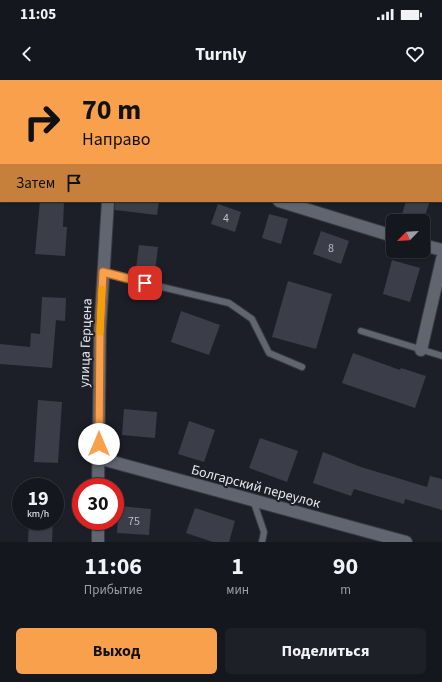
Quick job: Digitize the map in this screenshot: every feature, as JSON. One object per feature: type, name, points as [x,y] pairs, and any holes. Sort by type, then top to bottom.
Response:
[{"type":"street","name":"улица Герцена","points":[[98,478],[100,329],[108,202]]},
{"type":"street","points":[[282,202],[386,234]]},
{"type":"street","points":[[430,246],[442,250]]},
{"type":"street","points":[[421,350],[442,259]]},
{"type":"street","name":"Болгарский переулок","points":[[98,458],[406,542]]},
{"type":"street","points":[[98,530],[98,542]]},
{"type":"lane","points":[[103,272],[229,303],[252,319],[269,353],[302,367]]},
{"type":"lane","points":[[361,331],[442,356]]},
{"type":"lane","points":[[253,500],[264,532],[262,542]]},
{"type":"building","points":[[40,202],[64,202],[63,227],[67,227],[65,256],[35,254]]},
{"type":"building","points":[[115,202],[159,202],[157,215],[115,210]]},
{"type":"building","points":[[406,202],[430,202],[425,214],[402,214]]},
{"type":"building","points":[[218,204],[241,212],[235,232],[211,224]]},
{"type":"building","points":[[269,214],[288,219],[281,244],[262,238]]},
{"type":"building","points":[[321,231],[349,241],[341,264],[313,254]]},
{"type":"building","points":[[139,245],[158,247],[155,271],[136,269]]},
{"type":"building","points":[[392,260],[420,268],[410,302],[383,294]]},
{"type":"building","points":[[288,281],[332,294],[316,349],[272,337]]},
{"type":"building","points":[[42,297],[66,298],[65,321],[56,320],[52,368],[0,364],[0,344],[30,347],[31,333],[40,334]]},
{"type":"building","points":[[181,311],[220,325],[209,355],[171,342]]},
{"type":"building","points":[[353,353],[400,370],[401,368],[426,376],[415,408],[342,383]]},
{"type":"building","points":[[38,400],[62,402],[58,463],[34,462]]},
{"type":"building","points":[[124,409],[157,412],[155,438],[122,435]]},
{"type":"building","points":[[189,421],[215,430],[204,462],[178,454]]},
{"type":"building","points":[[260,438],[298,451],[287,482],[249,468]]},
{"type":"building","points":[[323,452],[361,467],[427,487],[430,476],[442,479],[442,510],[405,499],[404,504],[354,489],[351,496],[313,483]]},
{"type":"building","points":[[124,506],[151,509],[149,535],[117,533],[117,530],[124,530]]},
{"type":"building","points":[[195,508],[235,521],[229,542],[213,542],[186,533]]},
{"type":"building","points":[[29,530],[53,530],[52,542],[28,542]]},
{"type":"slow traffic","points":[[100,332],[102,289]]},
{"type":"route","points":[[99,444],[100,329],[103,272],[145,283]]}]
